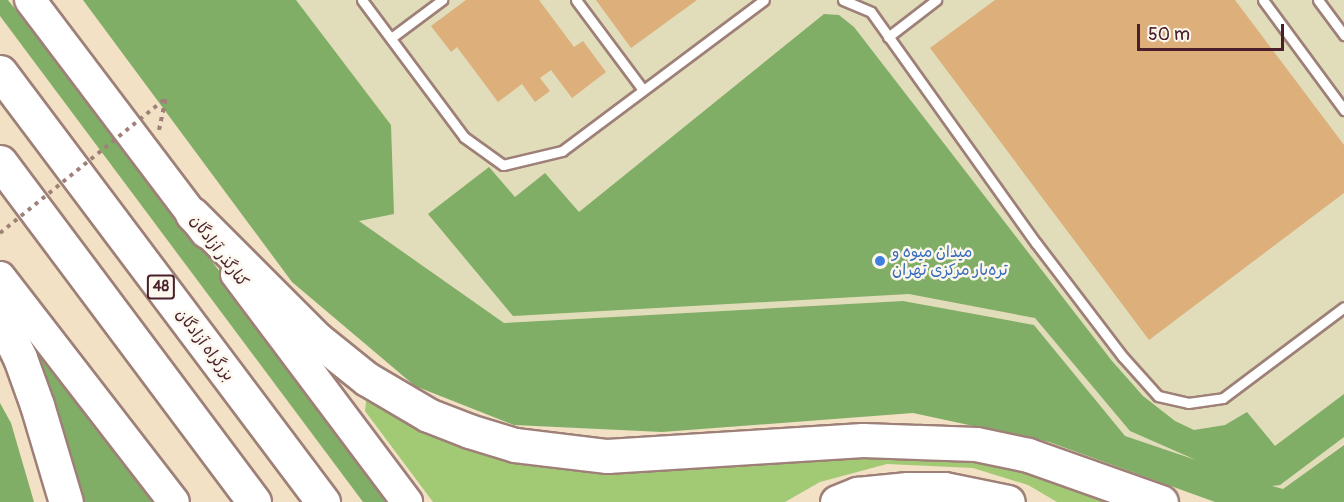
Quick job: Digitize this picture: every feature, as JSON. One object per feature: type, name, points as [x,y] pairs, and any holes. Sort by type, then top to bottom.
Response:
[{"type":"highway","name":"بزرگراه آزادگان","points":[[0,72],[323,502]]},
{"type":"highway","points":[[0,162],[254,502]]},
{"type":"highway","points":[[192,214],[317,339],[367,379],[428,415],[481,435],[515,445],[607,456],[863,440],[976,444],[1028,455],[1161,502]]},
{"type":"highway","points":[[0,317],[20,358],[37,405],[66,502]]},
{"type":"highway","points":[[837,502],[857,494],[908,489],[944,489],[1008,502]]},
{"type":"main road","name":"کنارگذر آزادگان","points":[[30,0],[407,502]]},
{"type":"main road","points":[[0,277],[174,502]]},
{"type":"lane","points":[[362,0],[464,137],[503,165],[562,151],[761,1]]},
{"type":"lane","points":[[392,38],[442,0]]},
{"type":"lane","points":[[576,0],[643,90]]},
{"type":"lane","points":[[843,0],[871,12],[1036,243],[1123,357],[1158,396],[1188,403],[1223,398],[1344,307]]},
{"type":"lane","points":[[888,37],[936,0]]},
{"type":"lane","points":[[1263,0],[1344,110]]},
{"type":"lane","points":[[1318,0],[1344,35]]},
{"type":"path","points":[[0,233],[166,98]]},
{"type":"shaded area","name":"میدان میوه و تره‌بار مرکزی تهران","points":[[218,0],[1344,0],[1344,443],[1283,490],[1257,489],[1125,436],[1034,325],[903,301],[504,323],[358,220]]},
{"type":"green space","points":[[0,0],[8,0],[197,241],[391,502],[363,502],[0,16]]},
{"type":"green space","points":[[83,0],[296,0],[391,125],[394,214],[359,221],[504,323],[903,301],[1034,325],[1125,436],[1196,460],[1130,431],[1035,318],[909,294],[513,316],[428,214],[489,167],[515,197],[545,173],[579,212],[824,14],[839,15],[854,27],[1112,361],[1143,396],[1175,421],[1194,430],[1225,425],[1247,412],[1275,446],[1344,394],[1344,437],[1280,485],[1272,486],[1283,489],[1344,445],[1344,502],[1215,502],[1049,442],[913,413],[662,432],[514,425],[415,386],[292,282]]},
{"type":"green space","points":[[33,340],[154,502],[75,502],[55,417]]},
{"type":"green space","points":[[366,401],[474,451],[593,469],[895,448],[977,457],[1122,502],[1057,502],[1028,485],[973,468],[887,464],[820,482],[785,502],[433,502],[365,411]]},
{"type":"green space","points":[[0,403],[11,423],[34,502],[0,502]]},
{"type":"building","points":[[466,0],[539,0],[574,47],[583,41],[606,72],[572,98],[551,70],[540,78],[550,91],[535,102],[522,84],[498,102],[457,47],[451,52],[431,26]]},
{"type":"building","points":[[596,0],[697,0],[631,48]]},
{"type":"building","points":[[995,0],[1235,0],[1344,145],[1344,193],[1149,340],[930,48]]},
{"type":"place","name":"میدان میوه و تره‌بار مرکزی تهران","points":[[880,261]]}]
